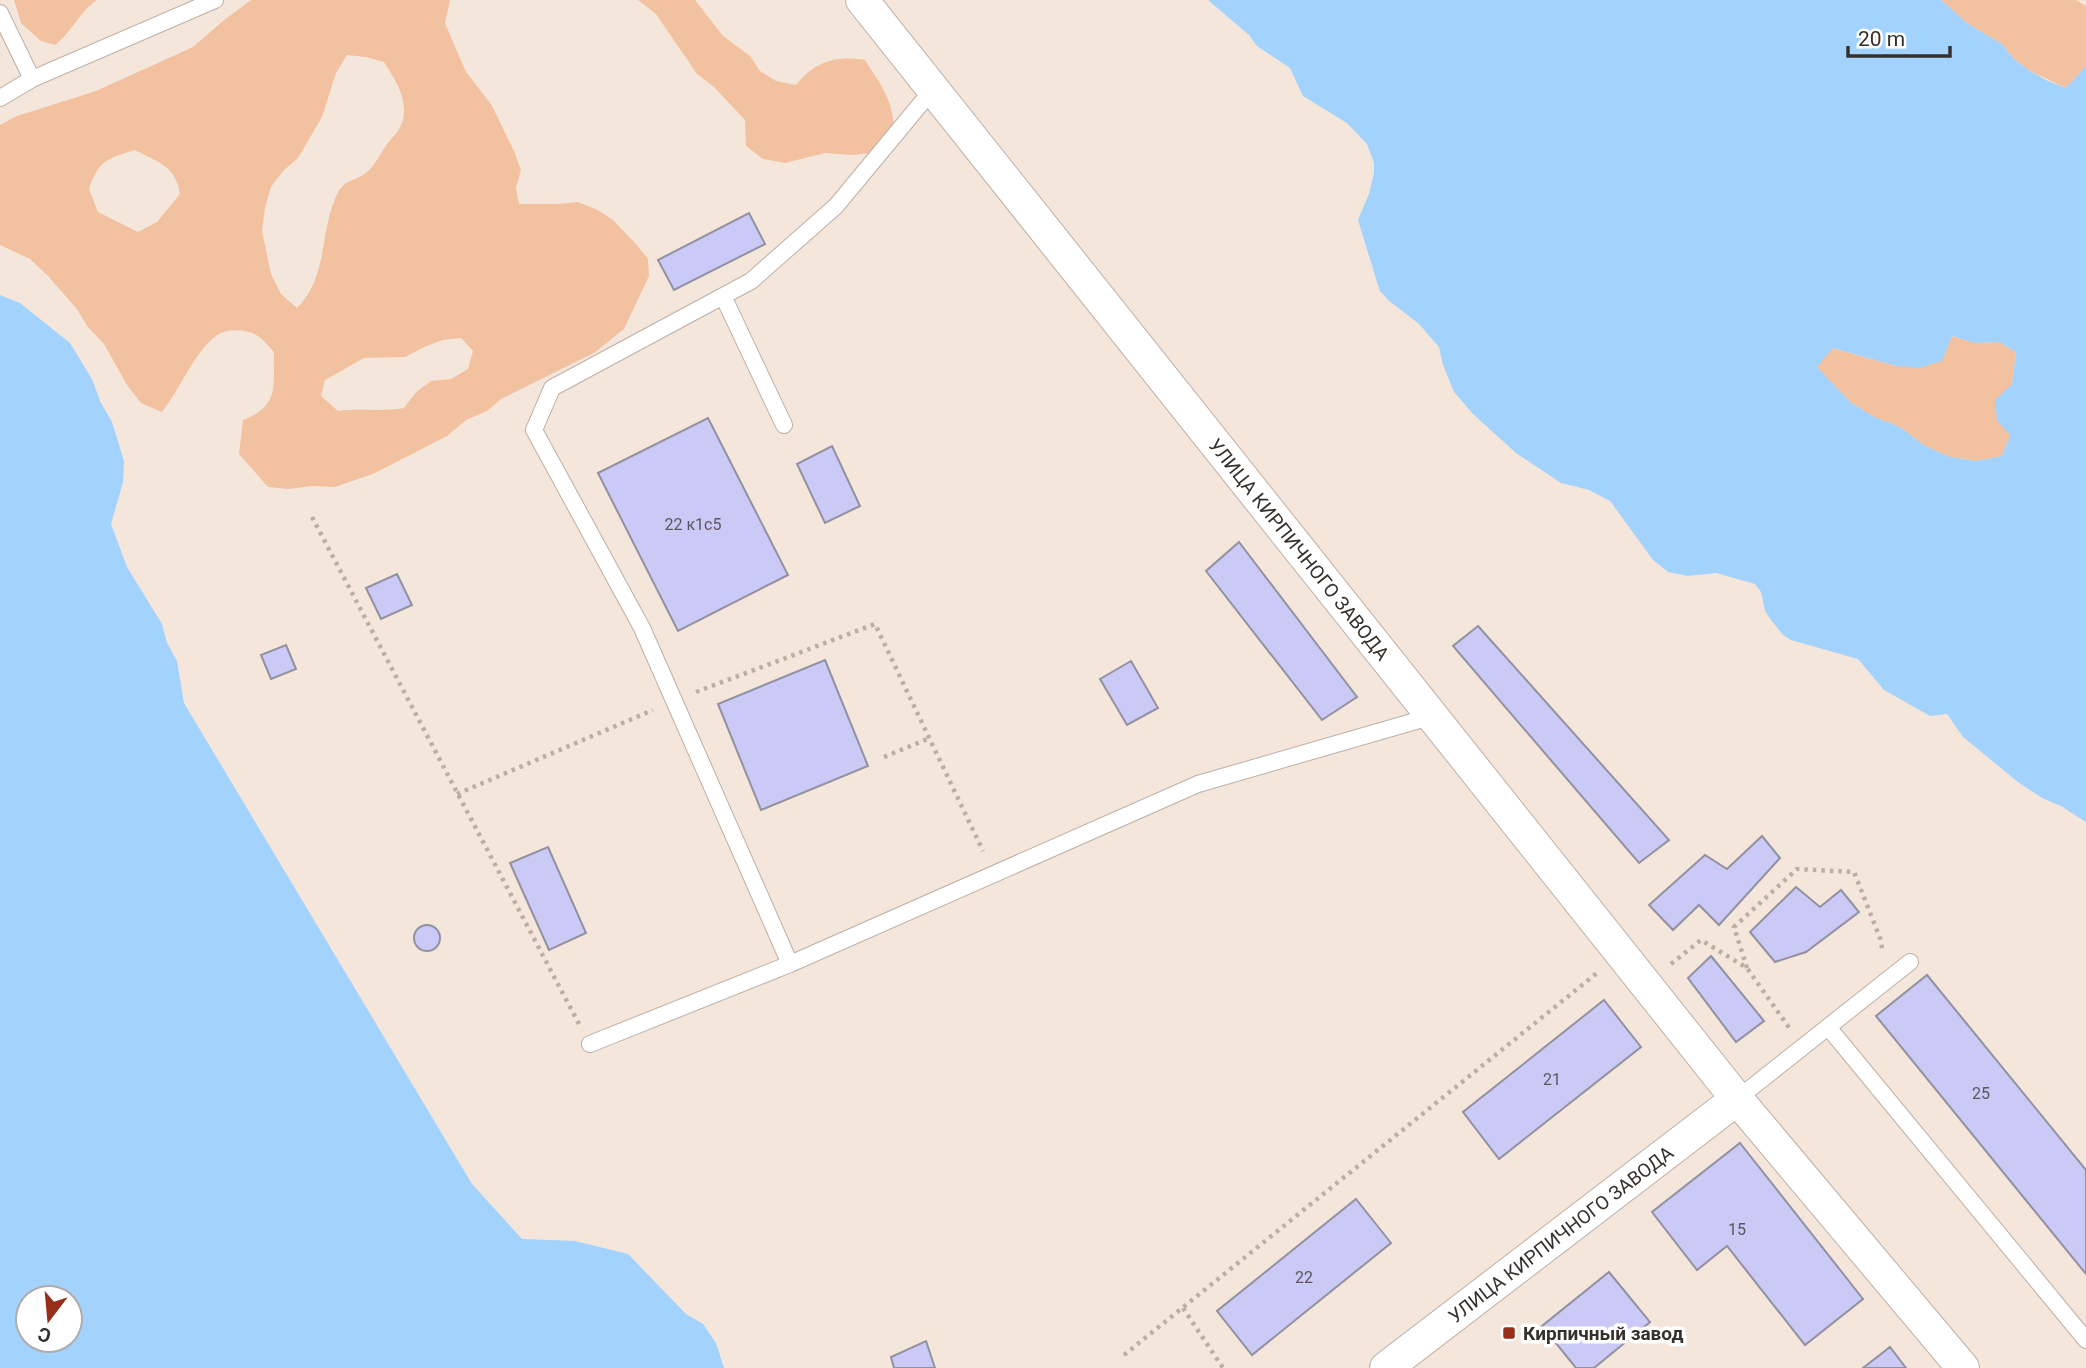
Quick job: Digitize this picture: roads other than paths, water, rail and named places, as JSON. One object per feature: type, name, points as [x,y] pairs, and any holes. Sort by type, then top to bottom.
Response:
[{"type":"street","name":"УЛИЦА КИРПИЧНОГО ЗАВОДА","points":[[862,0],[1737,1099],[1963,1368]]},
{"type":"street","name":"УЛИЦА КИРПИЧНОГО ЗАВОДА","points":[[1386,1368],[1737,1099]]},
{"type":"lane","points":[[0,98],[32,79],[215,0]]},
{"type":"lane","points":[[0,12],[32,79]]},
{"type":"lane","points":[[790,964],[642,628],[534,430],[552,388],[751,281],[836,205],[933,89]]},
{"type":"lane","points":[[723,296],[784,425]]},
{"type":"lane","points":[[590,1044],[790,964],[1198,784],[1433,716]]},
{"type":"lane","points":[[1737,1099],[1909,962]]},
{"type":"lane","points":[[1828,1027],[2086,1340]]},
{"type":"water","points":[[1208,0],[1941,0],[1968,24],[2002,44],[2014,59],[2048,81],[2066,88],[2086,66],[2086,822],[2018,782],[1963,737],[1947,714],[1930,716],[1884,690],[1858,659],[1791,640],[1783,635],[1765,611],[1761,592],[1755,584],[1716,573],[1688,576],[1668,572],[1653,560],[1610,501],[1589,490],[1561,483],[1516,453],[1473,414],[1454,392],[1439,347],[1419,324],[1380,291],[1358,220],[1374,173],[1374,163],[1367,144],[1347,123],[1303,96],[1290,68],[1257,46],[1249,35]],"holes":[[[1952,336],[1975,343],[1999,342],[2016,352],[2012,384],[1995,400],[1997,421],[2010,435],[2002,456],[1977,461],[1950,457],[1925,446],[1900,427],[1874,417],[1850,402],[1817,367],[1833,348],[1896,366],[1919,368],[1942,361]]]},
{"type":"water","points":[[0,295],[20,303],[70,343],[93,381],[112,422],[124,461],[123,482],[111,524],[127,567],[162,624],[167,643],[177,661],[184,703],[472,1184],[522,1239],[575,1241],[628,1254],[686,1314],[703,1324],[716,1343],[724,1368],[0,1368]]},
{"type":"place","name":"Кирпичный завод","points":[[1509,1333]]}]
